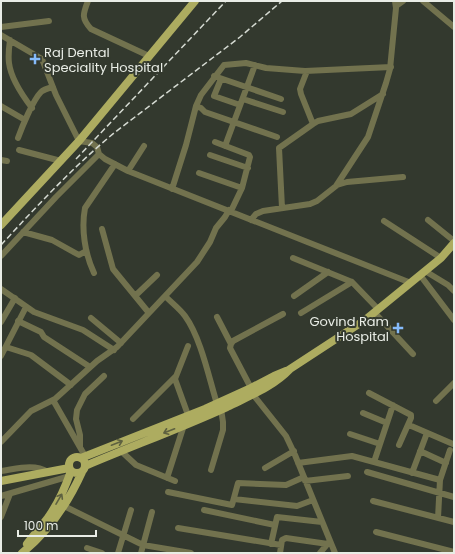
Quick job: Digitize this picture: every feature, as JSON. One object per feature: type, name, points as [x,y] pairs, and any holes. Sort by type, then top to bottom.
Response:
[{"type":"main road","points":[[1,226],[80,141],[194,1]]},
{"type":"main road","points":[[1,481],[48,472],[70,471],[77,473],[121,451],[184,425],[219,406],[281,378],[290,369],[376,311],[441,258],[454,242]]},
{"type":"main road","points":[[21,553],[48,518],[64,491],[72,458],[83,457],[188,415],[219,406]]},
{"type":"main road","points":[[21,553],[38,539],[64,506],[73,492],[84,469],[85,461],[83,457]]},
{"type":"street","points":[[88,1],[83,17],[91,28],[149,56]]},
{"type":"street","points":[[336,186],[368,137],[390,67],[395,3],[403,1]]},
{"type":"street","points":[[423,1],[454,27]]},
{"type":"street","points":[[1,27],[49,22]]},
{"type":"street","points":[[1,35],[42,59],[53,87],[80,141],[92,143],[97,147],[99,154],[115,164],[128,171],[230,210],[251,220],[411,283]]},
{"type":"street","points":[[10,40],[8,59],[10,68],[21,94],[32,108]]},
{"type":"street","points":[[283,112],[214,96],[220,68],[226,64],[246,63],[270,69],[307,71],[390,67]]},
{"type":"street","points":[[225,146],[255,65]]},
{"type":"street","points":[[307,71],[300,89],[312,124]]},
{"type":"street","points":[[218,78],[281,99]]},
{"type":"street","points":[[172,188],[186,145],[196,106],[201,95],[218,78]]},
{"type":"street","points":[[18,138],[25,120],[42,92],[53,87]]},
{"type":"street","points":[[282,208],[279,148],[312,124],[318,121],[350,114],[382,94]]},
{"type":"street","points":[[1,106],[25,120]]},
{"type":"street","points":[[196,106],[205,112],[277,137]]},
{"type":"street","points":[[1,442],[31,411],[53,400],[101,357],[114,350],[197,262],[210,242],[216,228],[230,210],[242,188],[251,159],[250,156],[215,142]]},
{"type":"street","points":[[128,171],[144,146]]},
{"type":"street","points":[[18,150],[61,161]]},
{"type":"street","points":[[1,256],[56,197],[99,154]]},
{"type":"street","points":[[210,155],[248,168]]},
{"type":"street","points":[[94,274],[89,264],[86,251],[85,208],[115,164]]},
{"type":"street","points":[[199,173],[242,188]]},
{"type":"street","points":[[251,220],[259,212],[310,204],[317,201],[336,186],[347,182],[403,177]]},
{"type":"street","points":[[428,220],[454,242]]},
{"type":"street","points":[[384,221],[441,258]]},
{"type":"street","points":[[102,229],[113,269],[149,313]]},
{"type":"street","points":[[23,232],[52,240],[79,255],[86,251]]},
{"type":"street","points":[[293,258],[352,282],[413,354]]},
{"type":"street","points":[[294,296],[328,272]]},
{"type":"street","points":[[422,273],[448,285],[454,291]]},
{"type":"street","points":[[422,273],[454,320]]},
{"type":"street","points":[[135,296],[157,275]]},
{"type":"street","points":[[301,313],[352,282]]},
{"type":"street","points":[[1,289],[26,307],[42,315],[83,330],[114,350]]},
{"type":"street","points":[[165,296],[185,316],[190,326],[199,345],[219,406],[224,426],[211,470]]},
{"type":"street","points":[[1,322],[15,298]]},
{"type":"street","points":[[1,356],[26,307]]},
{"type":"street","points":[[231,344],[233,341],[283,314]]},
{"type":"street","points":[[217,317],[231,344],[230,348],[251,391],[286,436],[294,451],[329,542],[335,553]]},
{"type":"street","points":[[91,318],[121,343]]},
{"type":"street","points":[[18,322],[41,332],[44,337],[90,367]]},
{"type":"street","points":[[188,346],[176,376],[176,383],[188,415]]},
{"type":"street","points":[[6,347],[31,355],[71,385]]},
{"type":"street","points":[[80,447],[80,437],[76,419],[77,410],[85,394],[104,376]]},
{"type":"street","points":[[134,419],[176,376]]},
{"type":"street","points":[[436,401],[454,383]]},
{"type":"street","points":[[369,393],[411,414],[409,425],[399,445]]},
{"type":"street","points":[[53,400],[80,447],[83,457]]},
{"type":"street","points":[[374,462],[393,405]]},
{"type":"street","points":[[362,413],[387,423]]},
{"type":"street","points":[[167,478],[184,425]]},
{"type":"street","points":[[409,425],[454,443],[452,453],[446,462],[440,480],[438,518]]},
{"type":"street","points":[[412,473],[427,433]]},
{"type":"street","points":[[350,434],[380,444]]},
{"type":"street","points":[[121,451],[136,465],[175,481]]},
{"type":"street","points":[[265,468],[294,451]]},
{"type":"street","points":[[420,451],[446,462]]},
{"type":"street","points":[[298,463],[348,456],[440,480]]},
{"type":"street","points":[[1,471],[32,467],[43,469],[48,472]]},
{"type":"street","points":[[1,496],[70,471]]},
{"type":"street","points":[[367,472],[454,497]]},
{"type":"street","points":[[168,492],[230,505],[234,499],[238,482],[286,485],[305,479],[348,476]]},
{"type":"street","points":[[1,516],[10,494]]},
{"type":"street","points":[[234,499],[297,506],[313,500]]},
{"type":"street","points":[[373,501],[454,522]]},
{"type":"street","points":[[64,506],[143,545],[191,553]]},
{"type":"street","points":[[118,553],[131,510]]},
{"type":"street","points":[[204,510],[275,524]]},
{"type":"street","points":[[141,553],[152,512]]},
{"type":"street","points":[[271,544],[276,518],[279,517],[322,522]]},
{"type":"street","points":[[178,528],[281,545]]},
{"type":"street","points":[[376,532],[454,552]]},
{"type":"street","points":[[280,553],[283,538],[288,537],[329,542]]},
{"type":"street","points":[[320,553],[329,542]]},
{"type":"street","points":[[87,548],[102,553]]},
{"type":"railway","points":[[76,159],[226,1]]},
{"type":"railway","points":[[1,245],[84,159],[114,133],[240,37],[282,1]]},
{"type":"place","name":"Raj Dental Speciality Hospital","points":[[35,59]]},
{"type":"place","name":"Govind Ram Hospital","points":[[398,328]]}]
